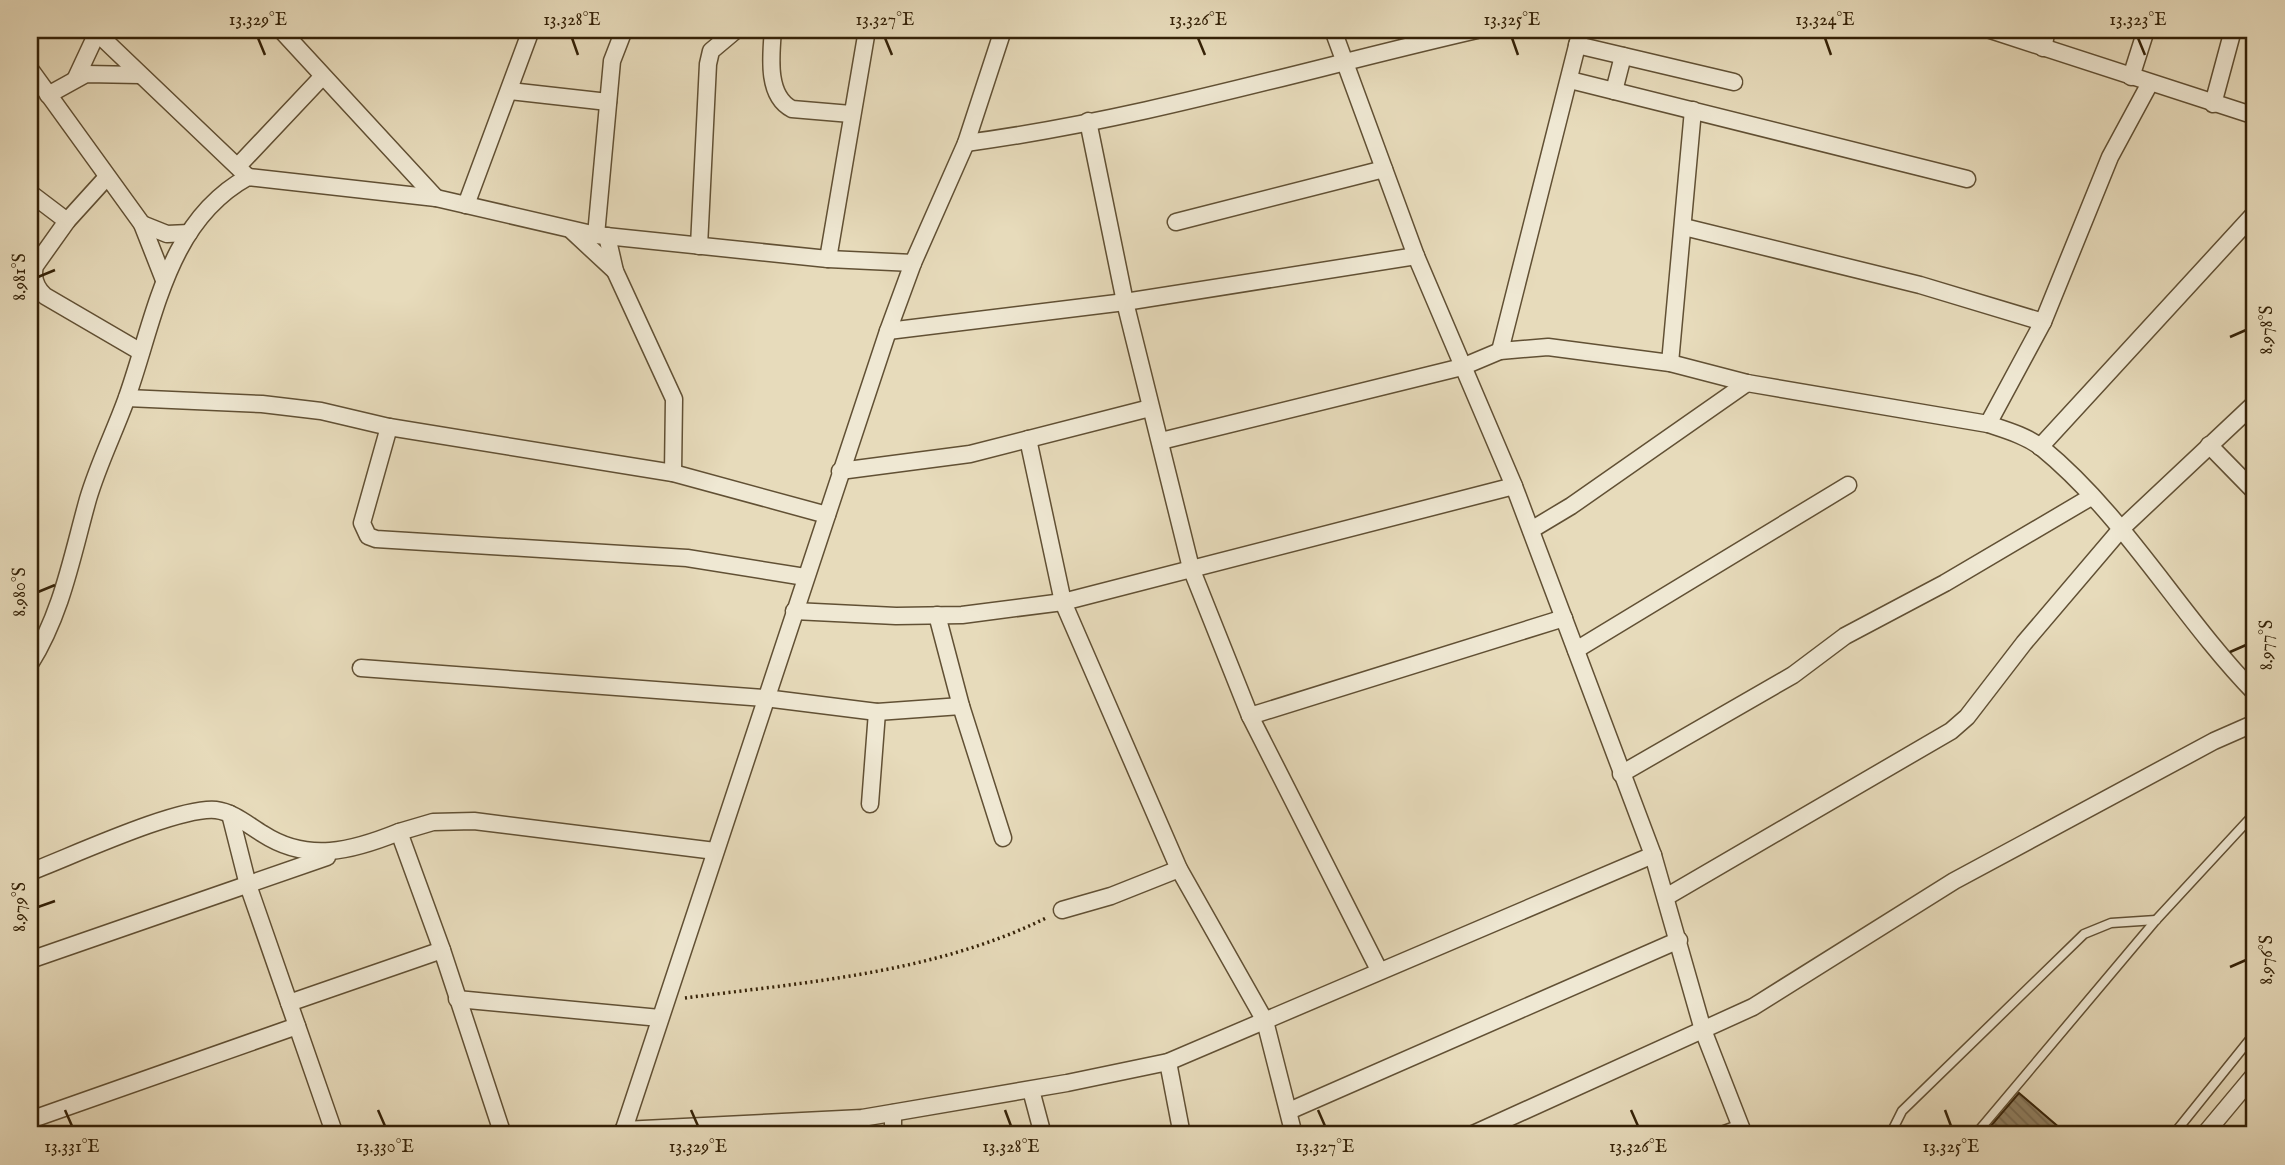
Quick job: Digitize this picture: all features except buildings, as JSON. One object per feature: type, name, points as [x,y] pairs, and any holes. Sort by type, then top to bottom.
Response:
[{"type":"street","points":[[281,30],[436,198]]},
{"type":"street","points":[[466,205],[531,30]]},
{"type":"street","points":[[624,30],[615,49],[608,102],[602,236],[615,271],[674,399],[673,474]]},
{"type":"street","points":[[699,246],[708,64],[711,51],[736,30]]},
{"type":"street","points":[[773,30],[774,81],[778,98],[784,105],[792,109],[851,114]]},
{"type":"street","points":[[828,259],[867,30]]},
{"type":"street","points":[[1003,30],[966,143],[913,263],[888,331],[622,1133],[813,1122],[893,1113],[1031,1090],[1168,1062],[1653,855]]},
{"type":"street","points":[[1333,30],[1416,257],[1514,486],[1653,855],[1703,1030],[1743,1132],[1722,1135]]},
{"type":"street","points":[[966,143],[1088,121],[1345,64],[1476,30]]},
{"type":"street","points":[[1990,30],[2255,116]]},
{"type":"street","points":[[2043,48],[2047,30]]},
{"type":"street","points":[[2132,77],[2146,30]]},
{"type":"street","points":[[2213,104],[2233,30]]},
{"type":"street","points":[[76,78],[95,32],[243,172],[436,198],[602,236],[828,259],[913,263]]},
{"type":"street","points":[[1500,351],[1579,37],[1623,56],[1734,82]]},
{"type":"street","points":[[1614,91],[1623,56]]},
{"type":"street","points":[[30,69],[106,178],[142,224],[164,280]]},
{"type":"street","points":[[48,94],[76,78],[98,73],[140,75]]},
{"type":"street","points":[[30,664],[49,632],[64,591],[89,497],[127,398],[164,280],[188,233],[322,77]]},
{"type":"street","points":[[1570,80],[1967,180]]},
{"type":"street","points":[[1988,424],[2043,322],[2110,157],[2150,83]]},
{"type":"street","points":[[510,91],[608,102]]},
{"type":"street","points":[[1670,363],[1693,110]]},
{"type":"street","points":[[1088,121],[1125,302],[1191,568],[1250,716],[1379,970]]},
{"type":"street","points":[[1176,222],[1384,169]]},
{"type":"street","points":[[106,178],[67,221],[35,266],[33,273],[40,291],[141,352]]},
{"type":"street","points":[[30,193],[67,221]]},
{"type":"street","points":[[2040,447],[2255,213]]},
{"type":"street","points":[[142,224],[167,234],[188,233]]},
{"type":"street","points":[[1684,227],[1920,285],[2043,322]]},
{"type":"street","points":[[572,231],[615,271]]},
{"type":"street","points":[[888,331],[1125,302],[1416,257]]},
{"type":"street","points":[[1161,441],[1462,367],[1500,351],[1548,347],[1670,363],[1747,383],[1988,424],[2040,447],[2091,497],[2121,529],[2221,657],[2255,694]]},
{"type":"street","points":[[1531,530],[1571,506],[1747,383]]},
{"type":"street","points":[[127,398],[262,404],[321,411],[389,427],[673,474],[827,515]]},
{"type":"street","points":[[1666,897],[1951,731],[1967,717],[2024,643],[2121,529],[2255,403]]},
{"type":"street","points":[[840,471],[944,458],[1150,408]]},
{"type":"street","points":[[389,427],[362,523],[368,536],[376,539],[687,558],[805,577]]},
{"type":"street","points":[[1028,439],[1063,602],[1179,869],[1265,1021],[1294,1135]]},
{"type":"street","points":[[2209,444],[2255,492]]},
{"type":"street","points":[[1576,650],[1848,485]]},
{"type":"street","points":[[794,611],[937,615],[1063,602],[1514,486]]},
{"type":"street","points":[[1621,774],[1793,675],[1845,636],[1945,583],[2091,497]]},
{"type":"street","points":[[937,615],[961,706],[1003,838]]},
{"type":"street","points":[[1250,716],[1564,618]]},
{"type":"street","points":[[361,668],[765,698],[877,712],[961,706]]},
{"type":"street","points":[[870,804],[877,712]]},
{"type":"street","points":[[1471,1135],[1753,1007],[1954,881],[2214,741],[2255,723]]},
{"type":"street","points":[[30,872],[155,823],[205,810],[230,814],[278,844],[293,849],[314,853],[353,848]]},
{"type":"street","points":[[230,814],[248,885],[335,1135]]},
{"type":"street","points":[[30,960],[433,822],[474,821],[715,851]]},
{"type":"street","points":[[399,832],[442,950],[503,1135]]},
{"type":"street","points":[[1062,910],[1111,896],[1179,869]]},
{"type":"street","points":[[1289,1111],[1679,940]]},
{"type":"street","points":[[289,1003],[442,950]]},
{"type":"street","points":[[457,999],[660,1018]]},
{"type":"street","points":[[30,1119],[296,1026]]},
{"type":"street","points":[[1168,1062],[1182,1135]]},
{"type":"street","points":[[2204,1135],[2255,1074]]},
{"type":"street","points":[[1031,1090],[1043,1135]]},
{"type":"street","points":[[893,1113],[893,1135]]},
{"type":"lane","points":[[1975,1135],[2156,920],[2255,813]]},
{"type":"lane","points":[[1890,1135],[1902,1111],[2084,934],[2111,923],[2156,920]]},
{"type":"lane","points":[[2173,1135],[2255,1033]]},
{"type":"path","points":[[667,1000],[848,977],[921,961],[973,947],[1062,910]]}]
